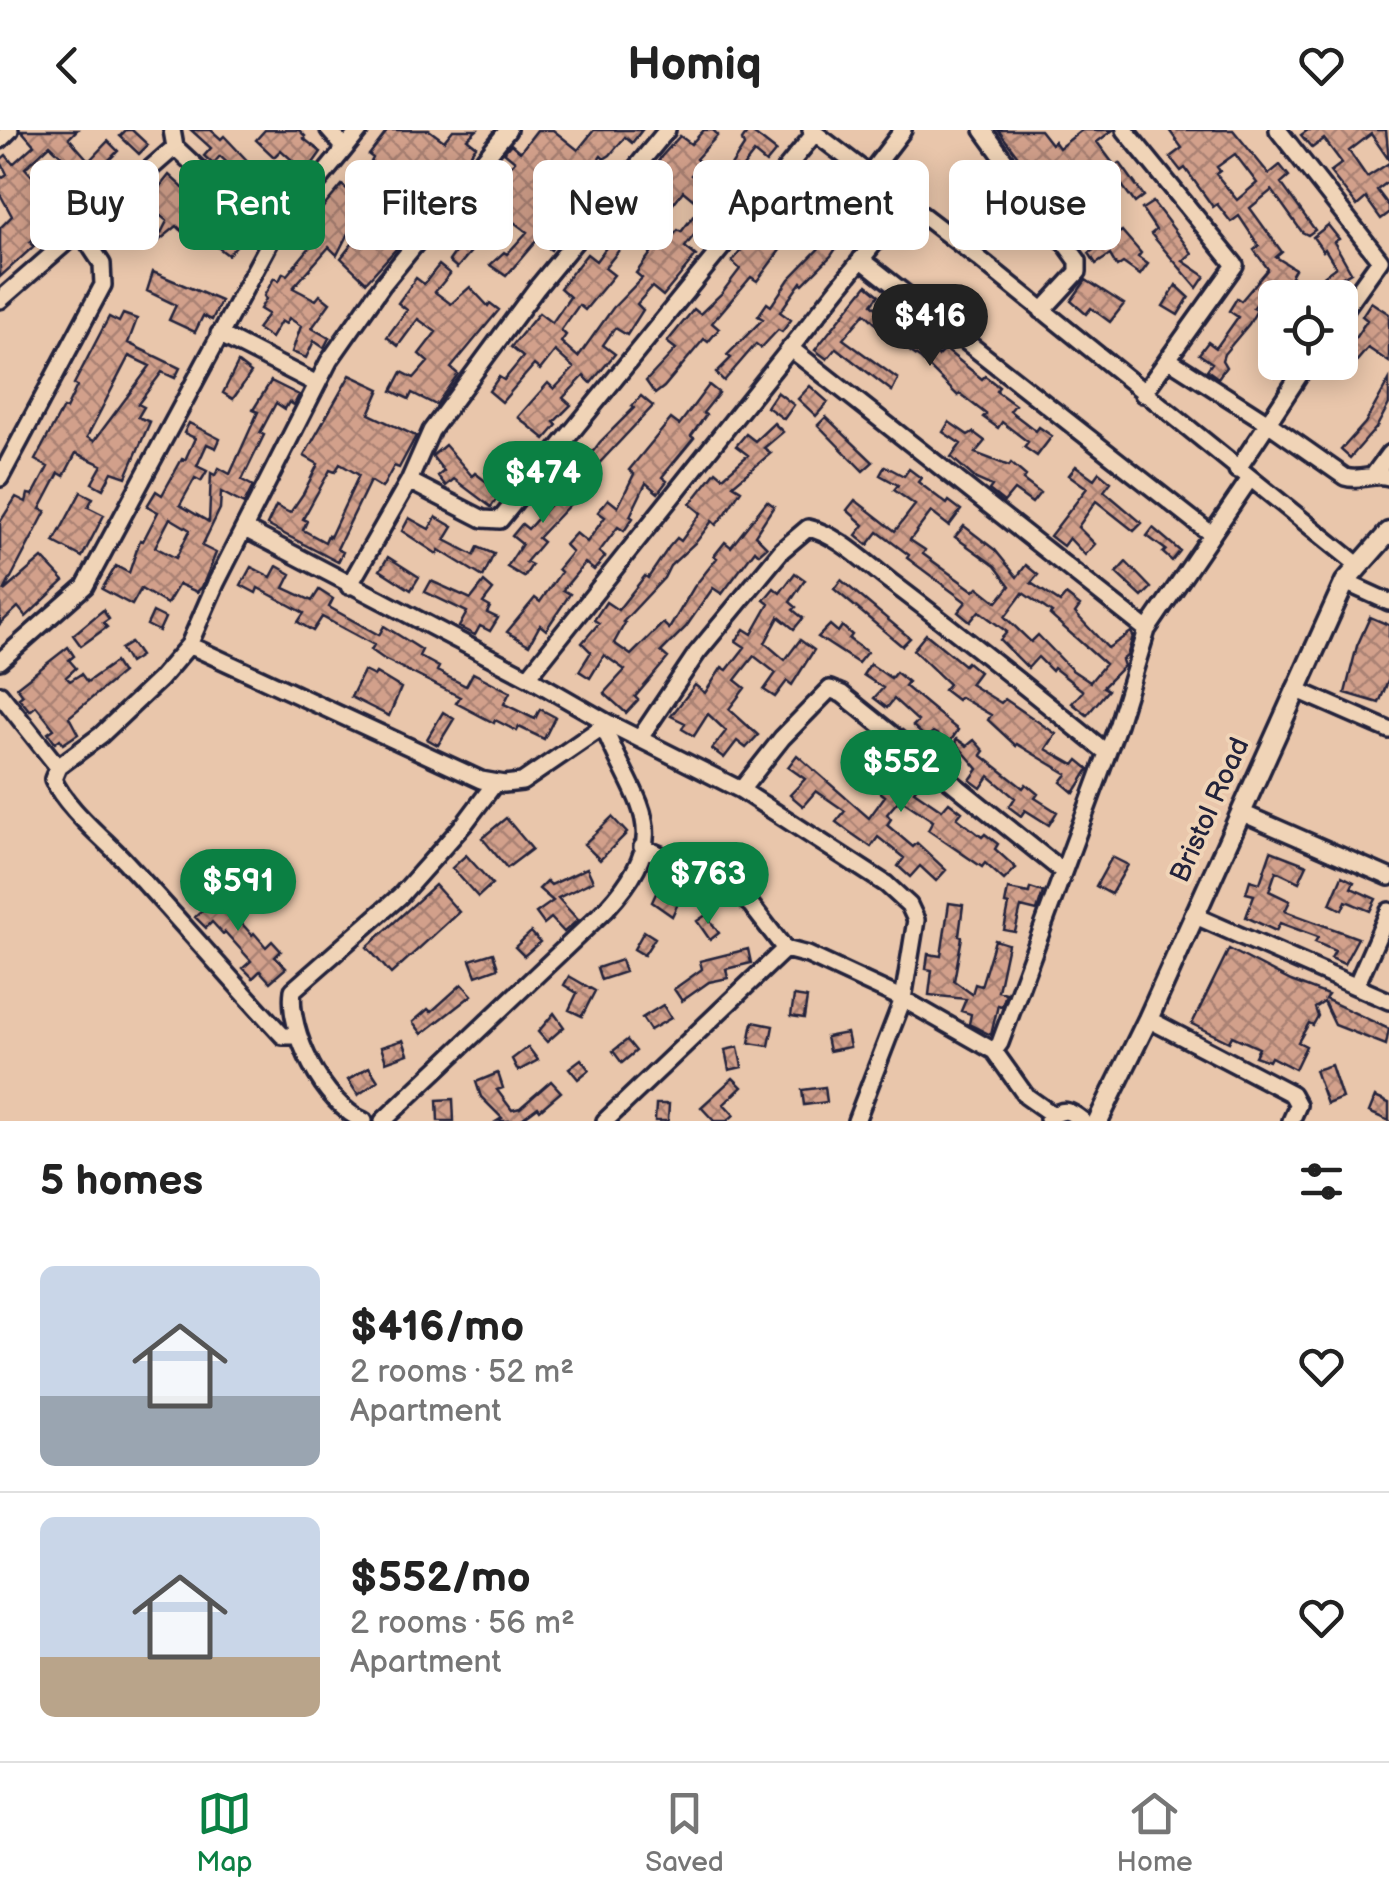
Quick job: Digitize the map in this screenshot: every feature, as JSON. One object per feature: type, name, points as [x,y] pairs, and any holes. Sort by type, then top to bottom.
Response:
[{"type":"street","points":[[0,140],[10,130]]},
{"type":"street","points":[[329,130],[345,148]]},
{"type":"street","points":[[325,173],[360,130]]},
{"type":"street","points":[[297,1036],[283,1036],[243,996],[52,779],[58,766],[100,735],[160,680],[189,645],[216,583],[317,384],[353,325],[508,130]]},
{"type":"street","points":[[350,586],[409,481],[431,430],[536,289],[668,130]]},
{"type":"street","points":[[880,160],[902,130]]},
{"type":"street","points":[[983,130],[1078,261],[1078,272],[1042,311]]},
{"type":"street","points":[[1125,130],[1235,265],[1144,394]]},
{"type":"street","points":[[1279,130],[1380,260],[1358,291]]},
{"type":"street","points":[[409,481],[483,519],[500,520],[813,131],[852,160]]},
{"type":"street","points":[[152,160],[174,138],[196,160]]},
{"type":"street","points":[[929,220],[1358,565]]},
{"type":"street","points":[[0,300],[59,250]]},
{"type":"street","points":[[0,478],[103,285],[102,264],[92,250]]},
{"type":"street","points":[[0,661],[85,586],[265,250]]},
{"type":"street","points":[[528,677],[869,250]]},
{"type":"street","points":[[862,259],[1211,534]]},
{"type":"street","points":[[219,334],[317,384]]},
{"type":"street","points":[[790,348],[1147,630]]},
{"type":"street","points":[[1168,359],[1345,478],[1382,475],[1389,454]]},
{"type":"street","points":[[994,1051],[1108,753],[1147,630],[1211,534],[1268,423],[1296,380]]},
{"type":"street","points":[[640,738],[697,653],[782,550],[808,528],[854,555],[964,637],[1108,753]]},
{"type":"street","points":[[245,529],[528,677],[606,724],[741,790],[886,884],[909,905],[916,920],[903,999],[856,1121]]},
{"type":"street","name":"Bristol Road","points":[[1098,1121],[1345,582],[1389,532]]},
{"type":"street","points":[[1345,582],[1389,602]]},
{"type":"street","points":[[189,645],[495,783],[528,778],[606,724]]},
{"type":"street","points":[[741,790],[782,738],[830,688],[1062,871]]},
{"type":"street","points":[[1295,689],[1389,730]]},
{"type":"street","points":[[0,694],[58,766]]},
{"type":"street","points":[[390,1119],[607,908],[632,874],[647,835],[644,811],[606,724]]},
{"type":"street","points":[[364,1121],[347,1109],[321,1080],[297,1036],[293,990],[400,896],[455,836],[495,783]]},
{"type":"street","points":[[1240,812],[1389,877]]},
{"type":"street","points":[[642,847],[736,892],[785,949],[808,955],[903,999],[994,1051],[1026,1096],[1049,1118],[1069,1110],[1083,1121]]},
{"type":"street","points":[[1356,986],[1389,912]]},
{"type":"street","points":[[1193,915],[1389,1001]]},
{"type":"street","points":[[606,1121],[785,949]]},
{"type":"street","points":[[1148,1019],[1292,1094],[1298,1105],[1291,1121]]},
{"type":"building","points":[[21,130],[77,130],[69,138],[88,160],[66,160],[50,145],[30,160],[25,168],[30,174],[30,250],[0,277],[0,228],[12,216],[0,194],[0,179],[7,174],[0,160],[6,155],[13,164],[34,145]]},
{"type":"building","points":[[132,130],[148,145],[139,154],[120,136]]},
{"type":"building","points":[[191,130],[211,130],[221,139],[224,136],[247,160],[224,160],[220,156],[208,160],[204,156],[211,148]]},
{"type":"building","points":[[265,130],[299,130],[321,152],[315,160],[292,160],[281,150],[274,157],[256,140]]},
{"type":"building","points":[[388,130],[429,130],[444,141],[453,130],[477,130],[467,139],[476,146],[466,160],[372,160],[369,155]]},
{"type":"building","points":[[537,130],[553,130],[578,150],[594,130],[642,130],[632,143],[625,137],[604,159],[601,156],[598,160],[533,160],[533,245],[506,276],[490,265],[504,252],[513,250],[527,232],[513,222],[515,161],[504,152],[511,144],[520,152]]},
{"type":"building","points":[[704,130],[713,130],[718,135],[693,160],[693,199],[683,191],[673,204],[673,160],[659,160],[680,136],[691,144]]},
{"type":"building","points":[[749,130],[776,151],[768,160],[754,153],[749,160],[735,160]]},
{"type":"building","points":[[998,130],[1040,130],[1059,148],[1082,130],[1113,130],[1097,142],[1110,160],[1021,160]]},
{"type":"building","points":[[1169,130],[1233,130],[1269,174],[1280,165],[1289,176],[1281,183],[1315,230],[1308,235],[1302,232],[1272,190],[1250,208],[1282,252],[1276,257],[1295,269],[1291,276],[1296,280],[1259,280],[1268,269],[1254,250],[1259,246],[1239,216],[1231,222],[1217,204],[1213,207],[1185,168],[1181,171],[1170,157],[1182,148]],"holes":[[[1235,154],[1257,183],[1237,200],[1216,174],[1220,171],[1217,167]]]},
{"type":"building","points":[[1308,130],[1386,130],[1389,160],[1371,134],[1349,151],[1367,177],[1389,163],[1389,181],[1377,190],[1389,206],[1389,213],[1381,219],[1366,198],[1357,206],[1330,172],[1342,163],[1324,139],[1312,148],[1301,135]]},
{"type":"building","points":[[108,141],[118,151],[109,160],[90,160]]},
{"type":"building","points":[[1121,164],[1144,196],[1135,203],[1121,184]]},
{"type":"building","points":[[169,175],[179,184],[179,228],[159,241],[167,221],[159,215],[159,188]]},
{"type":"building","points":[[342,185],[345,239],[337,255],[329,247],[293,288],[316,300],[320,295],[330,303],[312,328],[329,338],[324,348],[314,341],[306,358],[292,352],[301,326],[289,318],[286,324],[281,321],[271,338],[257,329],[268,314],[260,309],[274,278],[279,281],[283,273],[287,275],[308,250],[325,250],[325,205]]},
{"type":"building","points":[[1153,202],[1192,253],[1183,261],[1205,276],[1197,288],[1151,234],[1156,230],[1142,209]]},
{"type":"building","points":[[693,216],[693,236],[685,247],[696,256],[663,296],[652,287],[637,304],[643,310],[627,335],[615,328],[603,345],[615,354],[591,383],[584,376],[563,398],[571,405],[554,422],[557,425],[545,439],[518,417],[548,383],[554,389],[574,368],[555,351],[540,370],[534,365],[502,402],[489,391],[523,357],[511,347],[539,313],[552,323],[570,297],[560,288],[587,254],[596,261],[604,250],[619,250],[605,268],[614,275],[585,310],[579,305],[561,330],[566,335],[561,342],[578,357],[613,308],[642,278],[636,273],[651,253],[647,250],[673,250],[673,235],[681,232]]},
{"type":"building","points":[[1328,225],[1339,239],[1334,242],[1351,272],[1338,280],[1318,280],[1336,267],[1313,237]]},
{"type":"building","points":[[1121,232],[1141,253],[1138,257],[1148,264],[1140,275],[1123,263],[1117,267],[1110,255],[1096,264],[1089,253],[1121,250]]},
{"type":"building","points":[[347,250],[395,250],[366,282],[341,258]]},
{"type":"building","points":[[457,250],[472,250],[457,268],[449,261]]},
{"type":"building","points":[[741,250],[780,250],[757,281],[751,277],[712,323],[719,329],[708,342],[704,339],[655,394],[646,381],[676,349],[667,342],[694,309],[700,314],[721,294],[740,269],[732,262]]},
{"type":"building","points":[[817,250],[835,250],[801,282],[780,312],[791,320],[782,332],[778,330],[761,348],[756,344],[724,381],[716,373],[731,358],[727,355],[763,319],[758,316],[767,303],[771,306],[789,279]]},
{"type":"building","points":[[439,265],[450,274],[435,292],[451,304],[470,287],[488,306],[490,303],[499,310],[451,368],[458,374],[436,405],[412,393],[409,399],[392,391],[402,372],[414,378],[428,362],[419,354],[436,332],[418,319],[398,346],[387,337],[407,310],[398,303],[416,278],[424,284]]},
{"type":"building","points":[[153,272],[221,301],[212,320],[203,316],[195,332],[169,320],[176,305],[147,291]]},
{"type":"building","points":[[1086,280],[1124,304],[1110,322],[1091,308],[1086,314],[1071,301]]},
{"type":"building","points":[[1258,281],[1258,303],[1253,308],[1257,310],[1224,354],[1226,367],[1218,378],[1207,370],[1212,363],[1199,354],[1208,342],[1216,348],[1238,317],[1229,311],[1237,298],[1241,301]]},
{"type":"building","points":[[867,285],[879,295],[872,304],[898,327],[938,356],[945,349],[982,379],[985,376],[999,387],[996,391],[1015,405],[1010,411],[1036,431],[1039,427],[1052,436],[1037,456],[1024,447],[1028,442],[1002,422],[998,428],[983,417],[986,414],[958,396],[865,313],[843,339],[898,379],[892,391],[836,348],[827,359],[815,350]]},
{"type":"building","points":[[1176,285],[1189,297],[1178,315],[1163,306]]},
{"type":"building","points":[[1371,302],[1389,314],[1389,362],[1368,348],[1358,360],[1358,334],[1367,320],[1362,316]]},
{"type":"building","points":[[123,314],[137,319],[128,343],[180,368],[175,378],[162,372],[138,404],[144,407],[138,417],[150,422],[126,477],[112,472],[103,489],[92,483],[102,465],[76,453],[64,476],[59,473],[40,509],[46,511],[4,591],[42,558],[64,581],[26,617],[18,607],[0,624],[0,522],[16,497],[26,502],[28,494],[33,495],[48,467],[35,460],[63,408],[66,409],[77,386],[74,384],[109,317],[119,322]],"holes":[[[129,356],[150,366],[94,441],[87,437]]]},
{"type":"building","points":[[238,363],[251,373],[233,399],[223,393]]},
{"type":"building","points":[[350,375],[380,389],[369,414],[416,436],[399,468],[394,466],[382,488],[370,481],[337,549],[343,552],[338,562],[267,525],[276,506],[290,513],[303,494],[318,464],[304,456]],"holes":[[[340,464],[359,475],[325,542],[303,530],[307,521],[303,519],[330,470],[335,472]]]},
{"type":"building","points":[[1389,380],[1389,404],[1376,428],[1350,458],[1341,450],[1365,423]]},
{"type":"building","points":[[271,381],[299,395],[294,405],[289,402],[285,409],[276,403],[260,433],[264,435],[242,480],[253,486],[244,504],[221,492],[220,509],[202,546],[216,553],[202,587],[197,592],[179,584],[167,604],[141,589],[132,605],[102,589],[116,566],[129,573],[140,540],[143,541],[158,512],[147,506],[156,491],[162,495],[195,438],[184,433],[189,423],[220,439],[216,448],[207,444],[197,466],[207,471],[201,481],[195,478],[180,505],[209,522],[211,473],[215,475],[219,468],[230,474],[258,412],[253,410]],"holes":[[[170,518],[190,530],[176,558],[155,547]]]},
{"type":"building","points":[[709,385],[719,393],[703,413],[706,415],[691,436],[694,438],[662,477],[667,481],[658,493],[646,483],[630,516],[633,518],[624,531],[618,527],[599,552],[605,557],[594,570],[585,563],[563,590],[570,594],[546,630],[540,625],[529,645],[507,632],[535,598],[540,602],[561,572],[558,569],[572,552],[565,545],[576,533],[587,542],[605,517],[598,512],[608,499],[618,507],[634,474],[629,470],[671,419],[679,425]]},
{"type":"building","points":[[810,386],[828,402],[816,416],[798,399]]},
{"type":"building","points":[[777,392],[794,405],[784,419],[767,407]]},
{"type":"building","points":[[641,396],[653,406],[591,472],[583,465]]},
{"type":"building","points":[[826,417],[873,462],[863,471],[818,425]]},
{"type":"building","points":[[949,422],[985,441],[975,453],[1009,466],[1011,463],[1026,476],[1023,480],[1040,493],[1032,503],[1014,490],[1004,502],[989,490],[992,486],[976,479],[951,457],[961,444],[943,432]]},
{"type":"building","points":[[774,423],[783,432],[764,448],[771,453],[733,485],[741,490],[726,513],[716,525],[712,521],[670,566],[664,578],[623,622],[614,643],[631,655],[663,623],[669,629],[717,558],[714,556],[725,542],[731,547],[767,501],[774,506],[755,535],[767,547],[759,554],[755,550],[722,594],[713,588],[686,627],[661,652],[668,658],[626,713],[604,693],[625,670],[604,655],[590,678],[579,671],[591,652],[582,643],[599,623],[594,620],[606,602],[618,610],[677,538],[681,541],[701,513],[690,504],[716,471],[723,477],[748,455],[736,446],[746,434],[755,441]]},
{"type":"building","points":[[445,445],[472,476],[475,473],[501,493],[491,507],[454,479],[446,486],[438,476],[444,471],[432,456]]},
{"type":"building","points":[[885,466],[904,476],[909,469],[921,478],[918,482],[961,510],[949,526],[931,512],[910,540],[974,591],[978,587],[997,602],[1010,586],[995,566],[955,537],[964,526],[995,550],[1017,577],[1026,565],[1038,575],[1031,583],[1060,602],[1066,595],[1080,606],[1075,613],[1108,648],[1131,632],[1127,656],[1122,660],[1124,666],[1103,687],[1108,690],[1087,715],[1072,703],[1083,691],[1038,657],[1028,668],[1000,640],[1007,632],[979,611],[970,622],[958,612],[966,602],[907,558],[909,555],[878,532],[868,545],[856,535],[864,525],[847,510],[855,500],[895,531],[915,505],[894,490],[898,485],[880,475]],"holes":[[[1023,593],[1052,613],[1105,664],[1090,682],[1072,670],[1038,635],[1031,642],[1005,617]]]},
{"type":"building","points":[[1076,466],[1094,479],[1099,472],[1111,482],[1104,491],[1142,523],[1134,531],[1096,501],[1078,527],[1095,544],[1085,555],[1069,538],[1063,546],[1050,536],[1087,488],[1069,475]]},
{"type":"building","points":[[578,474],[589,484],[538,538],[543,542],[526,562],[532,565],[524,577],[507,567],[522,544],[512,536],[522,524],[528,529]]},
{"type":"building","points":[[81,492],[93,498],[88,507],[104,515],[82,557],[54,542]]},
{"type":"building","points":[[436,517],[453,527],[445,540],[474,555],[478,547],[494,554],[483,577],[402,531],[409,518],[429,529]]},
{"type":"building","points":[[1153,528],[1180,551],[1172,561],[1163,553],[1166,550],[1147,536]]},
{"type":"building","points":[[388,557],[419,577],[411,590],[380,570]]},
{"type":"building","points":[[1126,562],[1151,588],[1142,597],[1116,573]]},
{"type":"building","points":[[277,566],[291,574],[284,588],[312,601],[319,590],[333,599],[329,607],[379,635],[384,626],[422,650],[419,656],[439,667],[437,671],[466,686],[473,673],[510,692],[504,704],[535,719],[540,709],[555,717],[544,739],[519,727],[517,731],[495,720],[494,723],[456,703],[460,697],[384,659],[371,650],[374,645],[322,617],[313,631],[298,622],[304,613],[258,588],[256,593],[241,585],[251,567],[271,577]]},
{"type":"building","points":[[795,573],[805,580],[790,602],[803,618],[794,629],[779,617],[765,643],[785,660],[800,640],[814,650],[792,685],[787,681],[775,697],[764,690],[776,673],[754,656],[735,680],[745,688],[729,709],[758,735],[746,748],[737,741],[724,758],[712,749],[726,731],[708,714],[694,736],[682,729],[685,723],[671,716],[695,685],[705,693],[722,667],[727,670],[745,647],[736,641],[744,629],[752,634],[769,604],[764,600],[774,588],[780,593]]},
{"type":"building","points":[[841,580],[910,638],[902,646],[834,589]]},
{"type":"building","points":[[431,581],[471,599],[484,582],[493,590],[483,603],[490,607],[487,613],[498,618],[490,631],[480,626],[475,635],[459,627],[467,612],[425,592]]},
{"type":"building","points":[[103,610],[109,619],[103,623],[107,627],[81,646],[73,635]]},
{"type":"building","points":[[153,612],[165,618],[159,631],[147,625]]},
{"type":"building","points":[[1370,617],[1389,625],[1389,679],[1379,703],[1345,693],[1357,646]]},
{"type":"building","points":[[830,625],[838,632],[842,626],[852,635],[849,639],[867,652],[858,663],[818,637]]},
{"type":"building","points":[[926,634],[964,665],[967,662],[979,672],[970,684],[1001,703],[1005,699],[1056,734],[1046,749],[1074,765],[1078,760],[1089,769],[1074,793],[1061,782],[1067,774],[1016,746],[988,720],[991,715],[944,690],[949,684],[913,650]]},
{"type":"building","points":[[131,643],[140,656],[129,663],[121,649]]},
{"type":"building","points":[[68,647],[74,656],[69,660],[76,668],[66,677],[70,681],[81,674],[87,682],[115,662],[122,673],[69,717],[78,734],[63,744],[60,739],[55,743],[48,733],[54,729],[36,706],[30,711],[19,698],[23,695],[17,687]]},
{"type":"building","points":[[870,664],[891,678],[896,672],[908,682],[905,686],[958,730],[950,742],[933,732],[926,738],[913,726],[918,721],[894,699],[887,708],[874,698],[883,688],[863,675]]},
{"type":"building","points":[[364,671],[374,676],[376,673],[401,688],[389,716],[351,697]]},
{"type":"building","points":[[443,712],[454,719],[438,745],[427,739]]},
{"type":"building","points":[[957,739],[967,746],[974,740],[984,751],[981,755],[1023,788],[1026,784],[1038,794],[1035,798],[1057,812],[1049,825],[1025,810],[1021,816],[1009,807],[1015,798],[989,776],[981,788],[970,780],[978,769],[955,742]]},
{"type":"building","points":[[868,740],[904,773],[906,770],[921,782],[914,791],[942,810],[949,802],[962,812],[957,818],[998,844],[995,849],[1016,868],[1004,880],[985,863],[982,867],[928,830],[933,821],[900,799],[887,814],[891,819],[887,825],[913,847],[917,843],[946,870],[936,881],[920,866],[910,877],[898,866],[904,858],[878,837],[871,847],[836,822],[845,811],[816,791],[803,806],[790,795],[805,779],[788,767],[797,755],[869,818],[885,796],[867,782],[873,776],[852,760]]},
{"type":"building","points":[[612,817],[627,833],[600,860],[584,844]]},
{"type":"building","points":[[506,818],[532,849],[507,868],[482,838]]},
{"type":"building","points":[[1271,851],[1307,865],[1299,882],[1276,871],[1269,891],[1290,901],[1285,911],[1358,938],[1344,964],[1331,958],[1335,951],[1315,942],[1318,937],[1280,923],[1276,931],[1246,917],[1254,895],[1246,893],[1250,880],[1260,883]]},
{"type":"building","points":[[466,855],[492,884],[478,897],[452,868]]},
{"type":"building","points":[[1112,857],[1128,865],[1111,894],[1096,886]]},
{"type":"building","points":[[587,868],[593,881],[558,898],[578,920],[564,932],[551,918],[544,924],[536,913],[553,901],[539,889],[547,881],[551,885]]},
{"type":"building","points":[[1342,876],[1354,882],[1351,888],[1376,899],[1370,911],[1346,901],[1342,910],[1330,904]]},
{"type":"building","points":[[205,884],[217,897],[222,892],[233,904],[228,908],[252,935],[266,947],[272,941],[281,951],[275,957],[286,968],[270,982],[260,971],[253,978],[243,968],[251,961],[225,932],[212,922],[206,928],[195,917],[202,911],[190,898]]},
{"type":"building","points":[[435,885],[459,912],[391,974],[367,947]]},
{"type":"building","points":[[1030,888],[1043,892],[1037,911],[1021,907],[1015,932],[1004,930],[1008,889],[1029,893]]},
{"type":"building","points":[[658,889],[680,899],[672,916],[652,902]]},
{"type":"building","points":[[949,903],[963,905],[954,981],[972,994],[975,984],[981,986],[995,940],[1008,944],[998,991],[1006,993],[1002,1006],[998,1005],[991,1035],[969,1024],[971,1014],[961,1011],[966,999],[929,995],[932,970],[926,969],[928,954],[941,956]]},
{"type":"building","points":[[706,915],[719,933],[710,940],[697,921]]},
{"type":"building","points":[[644,931],[655,938],[644,955],[634,949]]},
{"type":"building","points":[[531,932],[540,942],[524,956],[515,947]]},
{"type":"building","points":[[748,949],[751,963],[726,969],[728,978],[709,982],[682,1001],[674,989],[702,969],[700,961]]},
{"type":"building","points":[[1229,949],[1328,995],[1325,999],[1389,1029],[1386,1045],[1335,1025],[1324,1002],[1315,1008],[1318,1016],[1298,1042],[1306,1046],[1295,1069],[1271,1057],[1269,1061],[1255,1056],[1259,1048],[1232,1036],[1229,1042],[1192,1024]]},
{"type":"building","points":[[493,953],[498,968],[476,976],[470,960]]},
{"type":"building","points":[[621,960],[625,972],[601,980],[597,968]]},
{"type":"building","points":[[569,976],[595,991],[582,1016],[569,1010],[577,993],[564,985]]},
{"type":"building","points":[[462,984],[472,995],[422,1034],[413,1022],[428,1009],[431,1012]]},
{"type":"building","points":[[794,996],[807,998],[804,1018],[791,1016]]},
{"type":"building","points":[[663,1005],[671,1018],[650,1030],[642,1018]]},
{"type":"building","points":[[554,1013],[564,1027],[547,1042],[538,1032]]},
{"type":"building","points":[[753,1022],[773,1026],[769,1046],[749,1043]]},
{"type":"building","points":[[847,1033],[850,1047],[829,1051],[826,1037]]},
{"type":"building","points":[[403,1040],[408,1054],[386,1062],[381,1047]]},
{"type":"building","points":[[627,1040],[636,1051],[622,1063],[613,1051]]},
{"type":"building","points":[[528,1047],[538,1060],[518,1071],[512,1059]]},
{"type":"building","points":[[738,1047],[742,1067],[729,1070],[725,1050]]},
{"type":"building","points":[[581,1059],[589,1070],[578,1079],[569,1068]]},
{"type":"building","points":[[1331,1065],[1342,1098],[1327,1104],[1315,1070]]},
{"type":"building","points":[[369,1067],[378,1081],[358,1095],[348,1080]]},
{"type":"building","points":[[498,1073],[503,1088],[497,1090],[512,1110],[520,1108],[551,1081],[561,1092],[519,1121],[497,1121],[502,1118],[481,1097],[476,1082]]},
{"type":"building","points":[[733,1078],[742,1087],[724,1104],[734,1115],[727,1121],[714,1121],[701,1107]]},
{"type":"building","points":[[825,1087],[827,1102],[804,1105],[802,1090]]},
{"type":"building","points":[[1375,1097],[1389,1103],[1389,1121],[1369,1112]]},
{"type":"building","points":[[453,1099],[454,1121],[438,1121],[437,1100]]},
{"type":"building","points":[[656,1104],[669,1104],[668,1121],[655,1121]]}]
